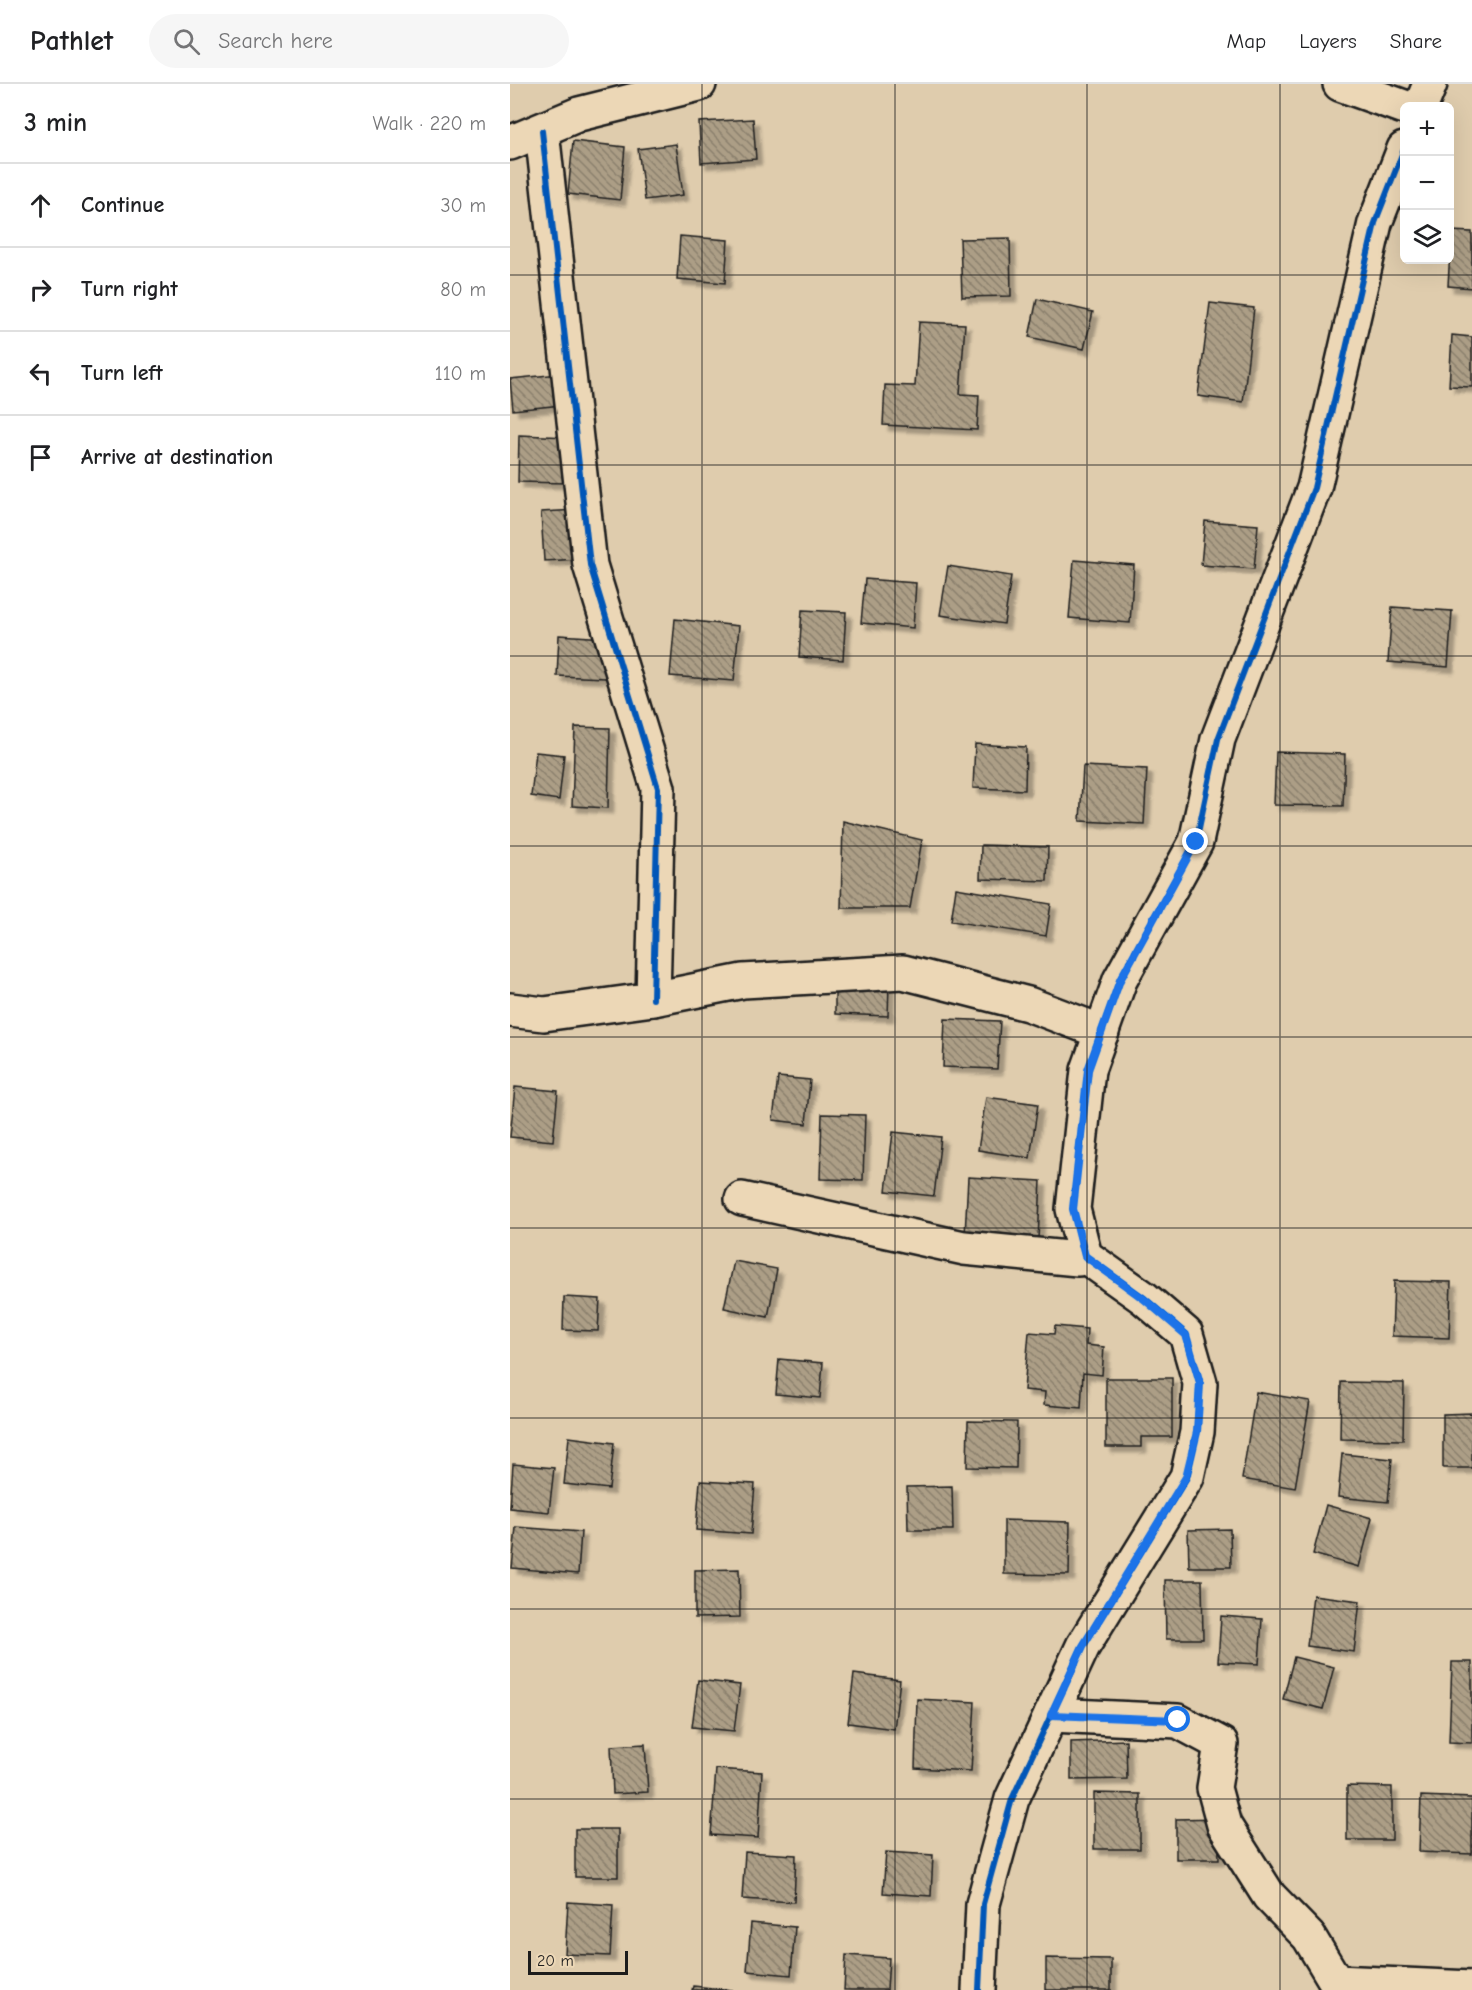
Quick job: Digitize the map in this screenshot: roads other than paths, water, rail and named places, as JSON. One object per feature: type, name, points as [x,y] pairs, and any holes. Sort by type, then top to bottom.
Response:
[{"type":"street","points":[[510,143],[542,132],[579,114],[699,84]]},
{"type":"street","points":[[1340,84],[1400,106]]},
{"type":"street","points":[[1423,102],[1430,84]]},
{"type":"street","points":[[542,132],[590,565],[658,788],[653,999]]},
{"type":"street","points":[[979,1990],[983,1904],[1012,1799],[1083,1646],[1186,1477],[1197,1432],[1200,1383],[1186,1335],[1144,1299],[1085,1256],[1073,1209],[1088,1070],[1120,980],[1196,842],[1218,739],[1314,488],[1375,223],[1401,156]]},
{"type":"street","points":[[510,1010],[544,1014],[653,999],[743,981],[903,972],[1028,1004],[1102,1032]]},
{"type":"street","points":[[742,1199],[964,1248],[1078,1259],[1085,1256]]},
{"type":"street","points":[[1051,1715],[1178,1720],[1221,1744],[1214,1788],[1224,1825],[1269,1896],[1309,1937],[1336,1982],[1472,1988]]}]
